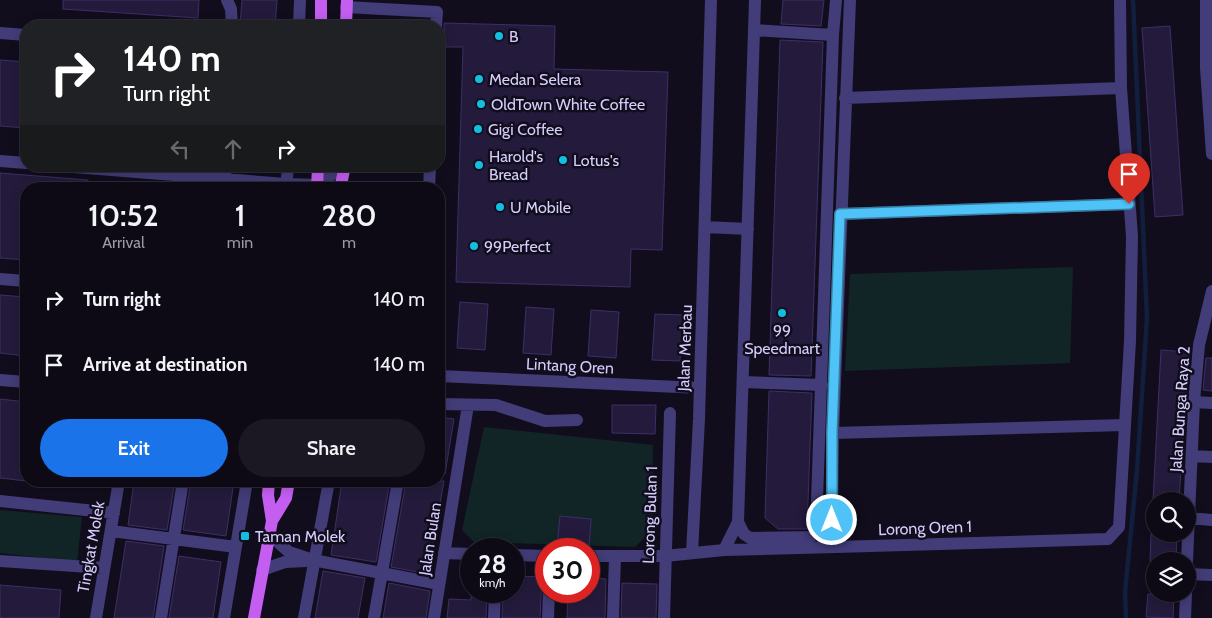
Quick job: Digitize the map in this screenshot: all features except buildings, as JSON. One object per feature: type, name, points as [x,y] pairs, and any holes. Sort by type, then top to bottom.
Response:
[{"type":"main road","points":[[321,0],[321,20]]},
{"type":"main road","points":[[346,20],[347,4]]},
{"type":"main road","points":[[269,487],[268,495],[272,521]]},
{"type":"main road","points":[[254,618],[272,521],[286,498],[288,487]]},
{"type":"street","points":[[227,0],[231,9],[232,20]]},
{"type":"street","points":[[299,20],[300,0]]},
{"type":"street","name":"Jalan Merbau","points":[[692,553],[700,388],[711,0]]},
{"type":"street","points":[[724,550],[738,522],[755,0]]},
{"type":"street","points":[[738,522],[744,534],[750,538],[809,537],[814,534],[822,385],[833,35],[836,0]]},
{"type":"street","points":[[600,556],[665,556],[724,550],[836,547],[832,520],[832,432],[850,0]]},
{"type":"street","points":[[832,432],[1124,425],[1130,341],[1132,236],[1121,88],[1120,0]]},
{"type":"street","points":[[1206,0],[1212,154]]},
{"type":"street","points":[[347,4],[437,12],[436,20]]},
{"type":"street","points":[[754,30],[833,35]]},
{"type":"street","points":[[0,33],[20,35]]},
{"type":"street","points":[[845,98],[1121,88]]},
{"type":"street","points":[[0,161],[20,163]]},
{"type":"street","points":[[132,172],[245,182]]},
{"type":"street","points":[[225,180],[226,172]]},
{"type":"street","points":[[323,182],[336,172]]},
{"type":"street","points":[[840,214],[1129,204]]},
{"type":"street","points":[[705,227],[748,229]]},
{"type":"street","points":[[0,280],[20,281]]},
{"type":"street","name":"Jalan Bunga Raya 2","points":[[1190,492],[1194,402],[1206,346],[1212,291]]},
{"type":"street","name":"Lintang Oren","points":[[445,376],[700,388]]},
{"type":"street","points":[[0,380],[20,382]]},
{"type":"street","points":[[743,382],[822,385]]},
{"type":"street","points":[[1194,402],[1212,403]]},
{"type":"street","points":[[445,404],[496,405],[545,421],[577,420]]},
{"type":"street","name":"Jalan Bulan","points":[[434,618],[468,405]]},
{"type":"street","name":"Lorong Bulan 1","points":[[664,618],[670,413]]},
{"type":"street","name":"Lorong Oren 1","points":[[836,547],[1108,539],[1119,527],[1124,425]]},
{"type":"street","points":[[1192,456],[1212,457]]},
{"type":"street","name":"Tingkat Molek","points":[[96,618],[118,487]]},
{"type":"street","points":[[161,618],[182,487]]},
{"type":"street","points":[[224,618],[246,487]]},
{"type":"street","points":[[304,618],[327,487]]},
{"type":"street","points":[[374,618],[397,487]]},
{"type":"street","points":[[0,501],[114,514]]},
{"type":"street","points":[[1196,519],[1212,520]]},
{"type":"street","points":[[111,530],[236,547]]},
{"type":"street","points":[[269,534],[289,552],[313,560],[439,584]]},
{"type":"street","points":[[444,553],[460,554]]},
{"type":"street","points":[[613,618],[615,557]]},
{"type":"street","points":[[262,570],[285,562],[313,560]]},
{"type":"street","points":[[0,561],[104,568]]},
{"type":"street","points":[[1196,574],[1212,575]]},
{"type":"street","points":[[1185,618],[1186,602]]},
{"type":"street","points":[[494,618],[495,603]]},
{"type":"street","points":[[548,618],[549,603]]},
{"type":"green space","points":[[1073,267],[1070,363],[845,371],[850,274]]},
{"type":"green space","points":[[484,427],[653,445],[652,530],[635,547],[600,546],[600,538],[535,538],[535,544],[525,544],[525,538],[470,538],[462,530]]},
{"type":"green space","points":[[0,510],[82,517],[77,562],[0,553]]},
{"type":"waterway","points":[[1126,618],[1125,592],[1137,470],[1147,318],[1133,0]]},
{"type":"place","name":"B","points":[[499,36]]},
{"type":"place","name":"Medan Selera","points":[[479,79]]},
{"type":"place","name":"OldTown White Coffee","points":[[481,104]]},
{"type":"place","name":"Gigi Coffee","points":[[478,129]]},
{"type":"place","name":"Lotus's","points":[[563,160]]},
{"type":"place","name":"Harold's Bread","points":[[479,165]]},
{"type":"place","name":"U Mobile","points":[[500,207]]},
{"type":"place","name":"99Perfect","points":[[474,246]]},
{"type":"place","name":"99 Speedmart","points":[[782,313]]},
{"type":"place","name":"Taman Molek","points":[[245,536]]},
{"type":"route","points":[[832,520],[832,432],[840,214],[1129,204]]}]
